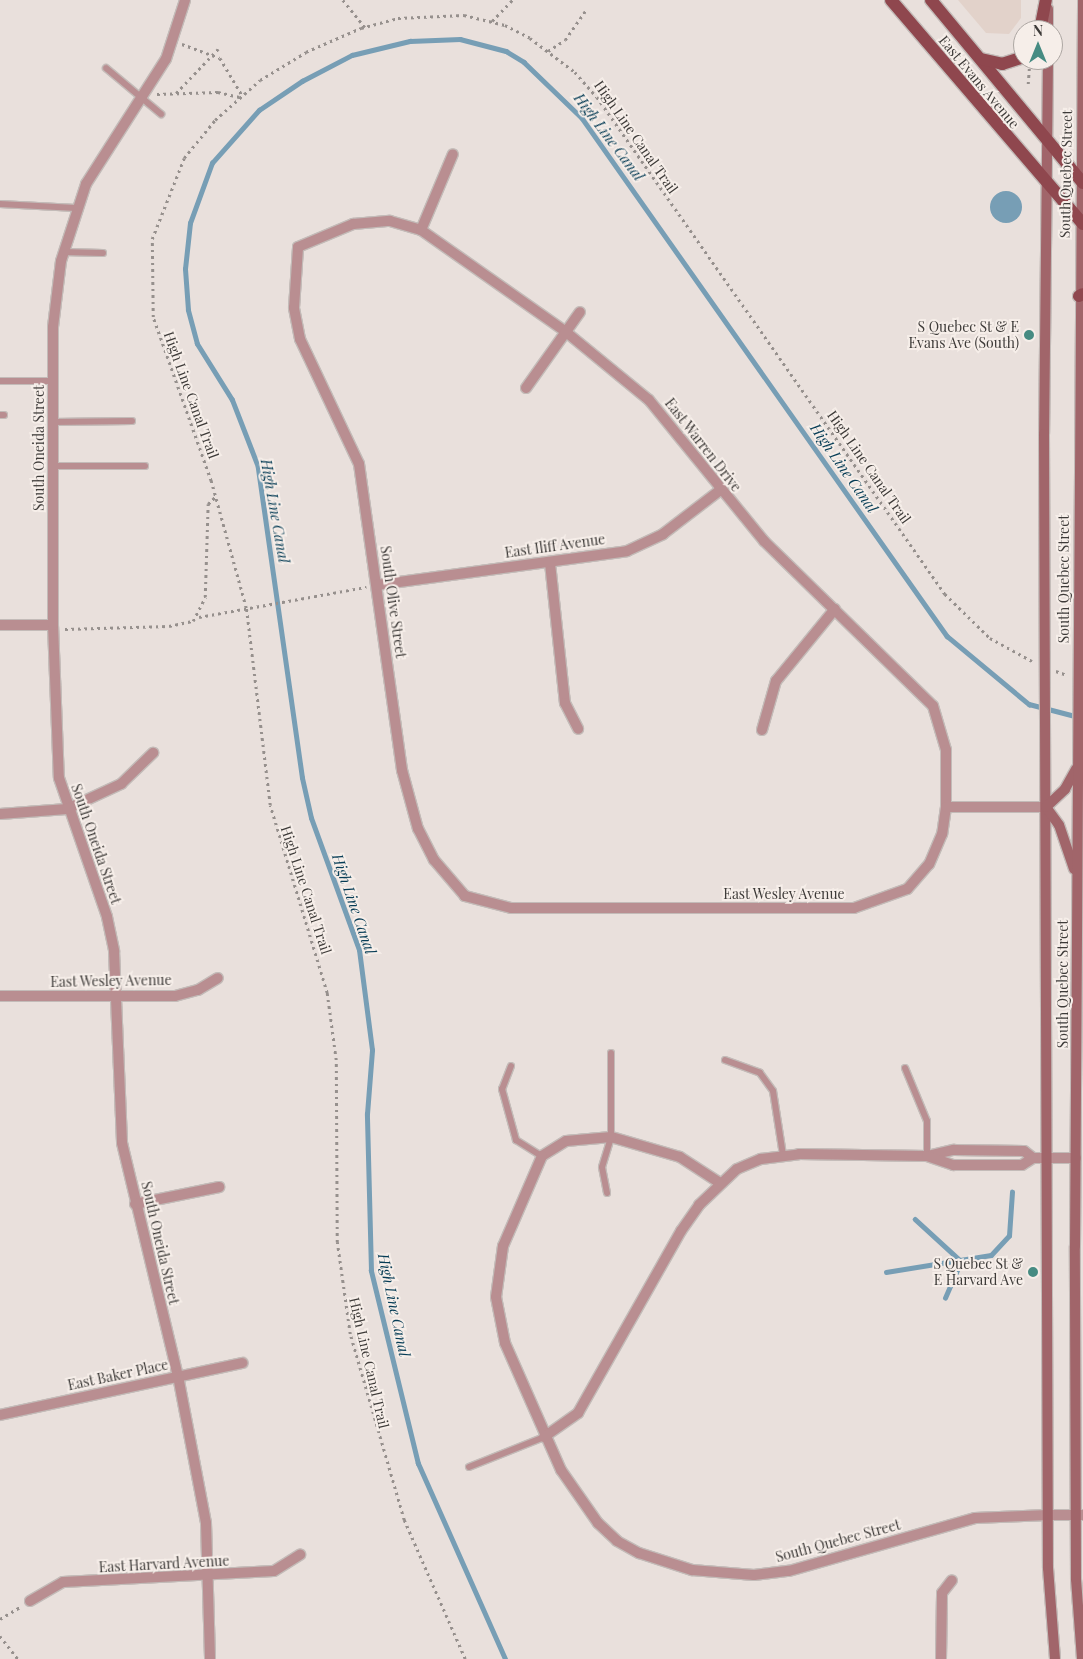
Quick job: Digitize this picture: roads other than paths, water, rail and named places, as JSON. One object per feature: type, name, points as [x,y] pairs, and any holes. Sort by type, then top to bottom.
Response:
[{"type":"main road","name":"East Evans Avenue","points":[[890,0],[1046,182]]},
{"type":"main road","name":"East Evans Avenue","points":[[932,0],[1081,180]]},
{"type":"main road","points":[[1042,20],[1047,0]]},
{"type":"main road","points":[[1047,0],[1048,20]]},
{"type":"main road","name":"South Quebec Street","points":[[1082,1659],[1079,1515],[1080,882],[1077,678],[1083,0]]},
{"type":"main road","points":[[981,59],[1002,64],[1013,63]]},
{"type":"main road","name":"South Quebec Street","points":[[1048,70],[1046,138],[1046,807],[1048,1515],[1055,1659]]},
{"type":"main road","points":[[1046,182],[1081,221]]},
{"type":"main road","points":[[1078,763],[1070,782],[1046,807],[1063,835],[1080,882]]},
{"type":"street","name":"South Oneida Street","points":[[184,0],[174,43],[144,94],[94,168],[76,208],[63,252],[54,314],[54,747],[67,810],[107,917],[115,996],[117,1094],[135,1204],[178,1376],[206,1523],[210,1659]]},
{"type":"street","points":[[421,230],[453,154]]},
{"type":"street","name":"East Warren Drive","points":[[294,308],[298,247],[353,224],[390,221],[421,230],[566,332],[657,407],[719,491],[933,706],[946,750],[946,807]]},
{"type":"street","name":"South Olive Street","points":[[294,308],[300,338],[359,464],[409,796],[434,860],[465,896]]},
{"type":"street","points":[[526,388],[580,312]]},
{"type":"street","name":"East Iliff Avenue","points":[[377,585],[550,563],[640,546],[719,491]]},
{"type":"street","points":[[550,563],[565,703],[578,729]]},
{"type":"street","points":[[762,730],[776,682],[836,609]]},
{"type":"street","points":[[0,625],[53,630]]},
{"type":"street","points":[[0,814],[67,810],[121,784],[153,753]]},
{"type":"street","points":[[946,807],[1046,807]]},
{"type":"street","name":"East Wesley Avenue","points":[[465,896],[511,908],[854,908],[907,889],[929,864],[942,834],[946,807]]},
{"type":"street","name":"East Wesley Avenue","points":[[0,996],[175,996],[198,990],[218,978]]},
{"type":"street","points":[[542,1156],[579,1137],[611,1137],[680,1157],[720,1183]]},
{"type":"street","points":[[544,1437],[578,1413],[681,1231],[720,1183],[760,1158],[783,1155],[927,1156],[954,1150],[1024,1151],[1033,1158]]},
{"type":"street","name":"South Quebec Street","points":[[542,1156],[503,1246],[496,1297],[505,1343],[544,1437],[578,1498],[616,1541],[701,1571],[727,1575],[789,1571],[975,1518],[1048,1515]]},
{"type":"street","points":[[927,1156],[953,1165],[1022,1165],[1033,1158],[1079,1158]]},
{"type":"street","points":[[135,1204],[220,1187]]},
{"type":"street","name":"East Baker Place","points":[[0,1415],[242,1363]]},
{"type":"street","points":[[1048,1515],[1079,1515]]},
{"type":"street","name":"East Harvard Avenue","points":[[30,1601],[63,1582],[207,1576],[274,1571],[300,1555]]},
{"type":"street","points":[[942,1659],[942,1593],[952,1580]]},
{"type":"lane","points":[[106,68],[144,94],[160,114]]},
{"type":"lane","points":[[0,204],[76,208]]},
{"type":"lane","points":[[63,252],[103,253]]},
{"type":"lane","points":[[0,381],[53,381]]},
{"type":"lane","points":[[53,422],[132,421]]},
{"type":"lane","points":[[53,466],[144,466]]},
{"type":"lane","points":[[607,1193],[602,1167],[611,1137],[611,1053]]},
{"type":"lane","points":[[725,1060],[760,1073],[773,1091],[783,1155]]},
{"type":"lane","points":[[510,1066],[502,1089],[516,1140],[542,1156]]},
{"type":"lane","points":[[906,1068],[927,1121],[927,1156]]},
{"type":"lane","points":[[470,1466],[544,1437]]},
{"type":"water","points":[[1006,191],[1012,192],[1017,196],[1021,201],[1021,213],[1017,218],[1012,222],[1006,223],[1000,222],[995,218],[991,213],[990,207],[991,201],[995,196],[1000,192]]},
{"type":"waterway","name":"High Line Canal","points":[[505,1659],[418,1464],[371,1271],[367,1114],[372,1050],[359,950],[311,818],[302,778],[258,467],[232,400],[197,344],[188,310],[185,269],[190,223],[212,163],[259,110],[302,81],[352,55],[410,41],[460,39],[506,51],[524,62],[582,118],[947,636],[1029,704],[1079,717]]},
{"type":"waterway","points":[[886,1272],[991,1255],[1009,1236],[1012,1192]]},
{"type":"waterway","points":[[915,1219],[961,1261]]},
{"type":"waterway","points":[[945,1298],[961,1261]]},
{"type":"place","name":"S Quebec St & E Evans Ave (South)","points":[[1029,335]]},
{"type":"place","name":"S Quebec St & E Harvard Ave","points":[[1033,1272]]}]
